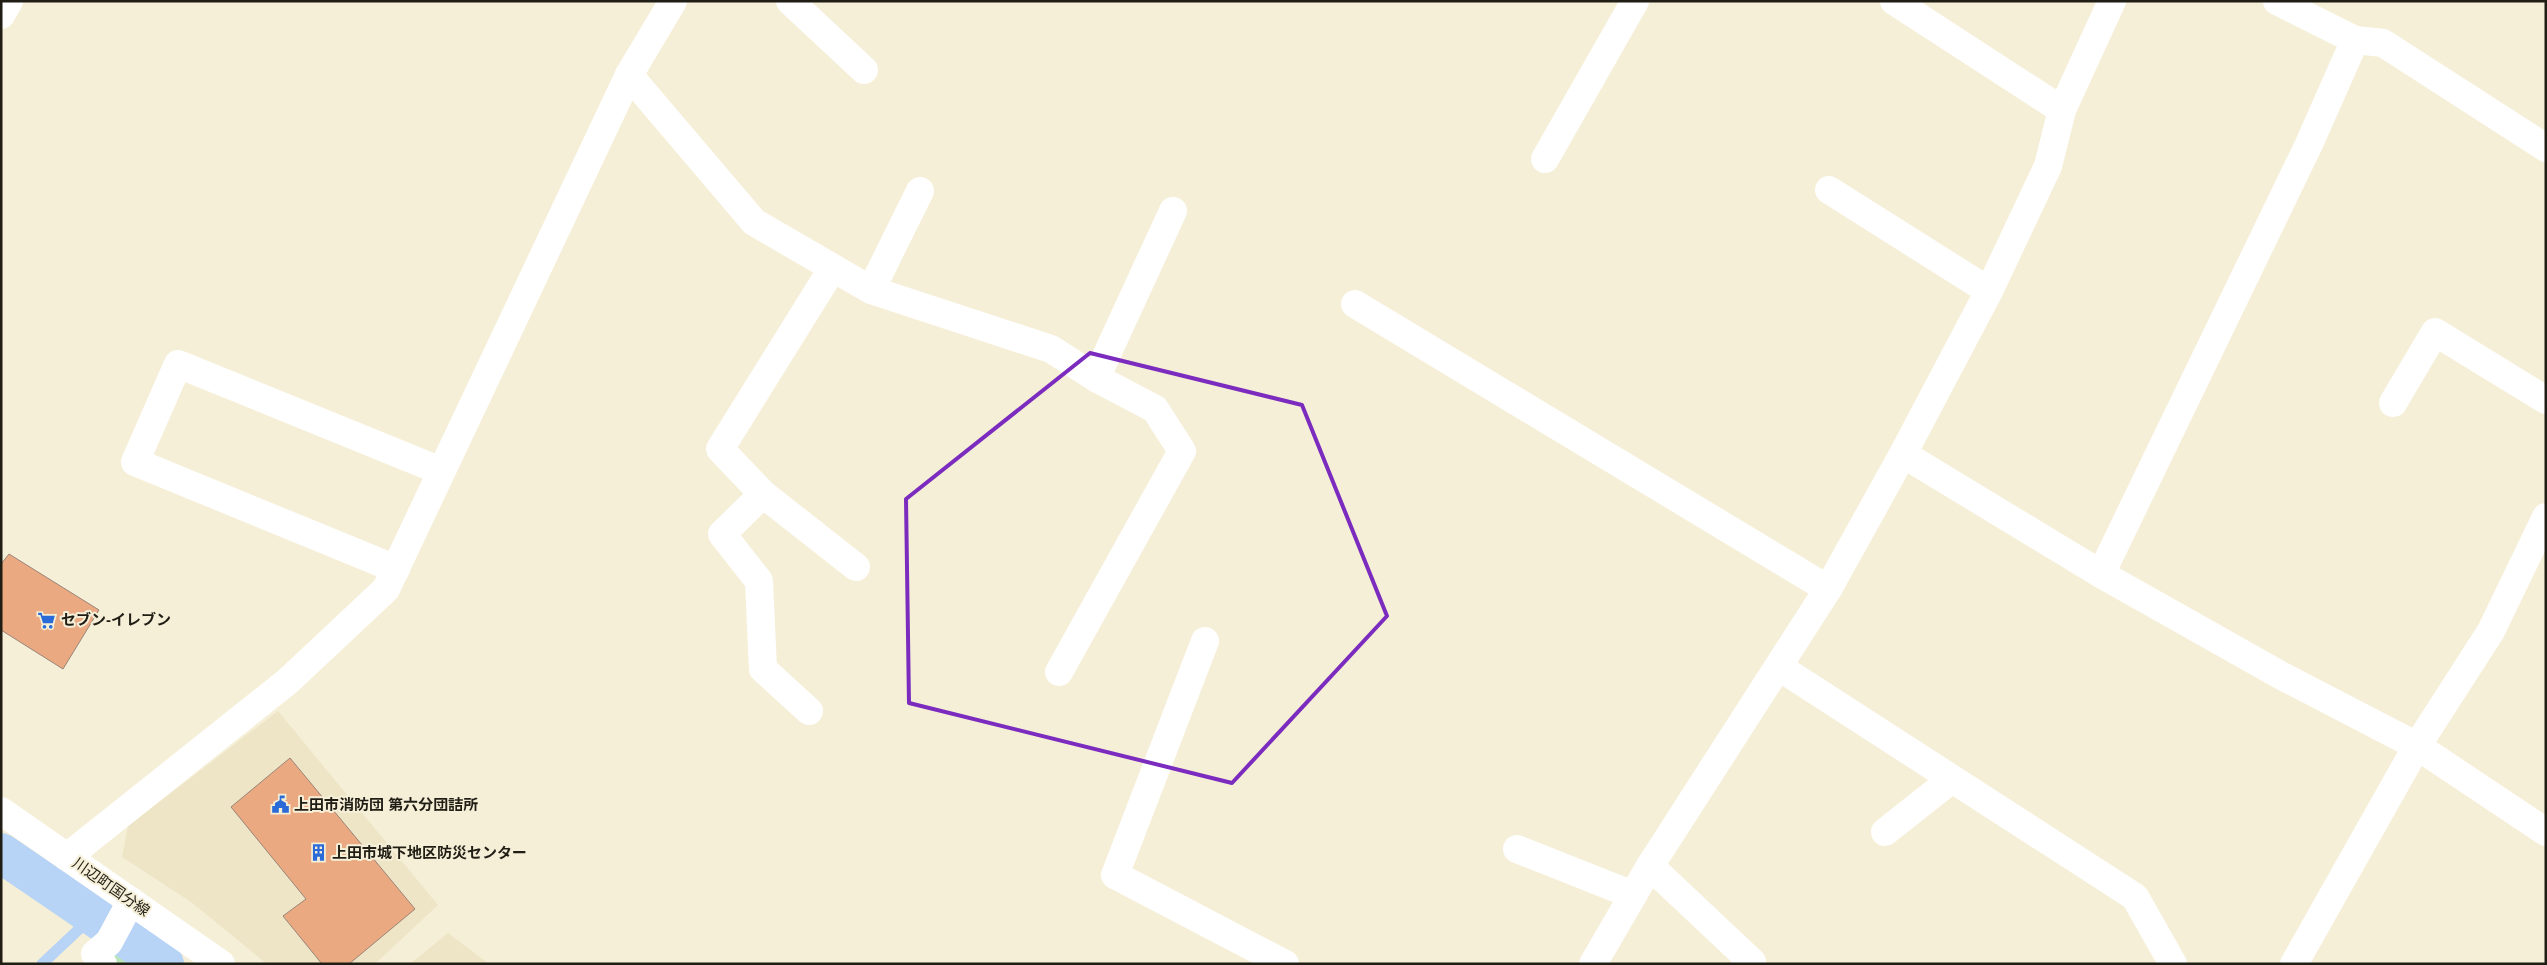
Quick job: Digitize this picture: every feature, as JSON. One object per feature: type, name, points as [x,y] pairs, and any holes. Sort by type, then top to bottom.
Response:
[{"type":"street","points":[[1,15],[9,1]]},
{"type":"street","points":[[67,857],[288,680],[386,588],[629,75],[673,1]]},
{"type":"street","points":[[790,1],[864,70]]},
{"type":"street","points":[[1545,159],[1635,1]]},
{"type":"street","points":[[1894,1],[2062,110]]},
{"type":"street","points":[[1593,964],[1650,866],[1828,589],[1903,454],[1988,291],[2048,166],[2062,110],[2112,1]]},
{"type":"street","points":[[2277,1],[2355,40],[2383,43],[2536,142]]},
{"type":"street","points":[[2101,574],[2309,144],[2355,40]]},
{"type":"street","points":[[629,75],[754,222],[832,270],[871,290],[1051,349],[1096,378],[1155,409],[1182,451],[1059,672]]},
{"type":"street","points":[[871,290],[920,190]]},
{"type":"street","points":[[1829,190],[1988,291]]},
{"type":"street","points":[[1096,378],[1173,211]]},
{"type":"street","points":[[832,270],[720,449],[763,494],[856,567]]},
{"type":"street","points":[[1355,304],[1828,589]]},
{"type":"street","points":[[2393,403],[2435,332],[2546,400]]},
{"type":"street","points":[[396,569],[134,462],[178,364],[441,472]]},
{"type":"street","points":[[1903,454],[2101,574],[2282,676],[2417,746],[2546,832]]},
{"type":"street","points":[[763,494],[722,534],[759,581],[763,669],[809,711]]},
{"type":"street","points":[[2294,964],[2417,746],[2491,631],[2546,517]]},
{"type":"street","points":[[1206,641],[1115,875],[1285,964]]},
{"type":"street","points":[[1779,667],[2135,896],[2173,964]]},
{"type":"street","points":[[1885,832],[1952,779]]},
{"type":"street","name":"川辺町国分線","points":[[1,811],[67,857],[126,909],[221,964]]},
{"type":"street","points":[[1516,849],[1633,895]]},
{"type":"street","points":[[1650,866],[1752,962]]},
{"type":"street","points":[[106,953],[126,909]]},
{"type":"highlighted area","points":[[1090,353],[1302,405],[1387,616],[1232,783],[909,703],[906,499]]},
{"type":"shaded area","points":[[278,711],[438,905],[375,964],[267,964],[191,902],[122,857],[128,826]]},
{"type":"shaded area","points":[[448,933],[489,964],[410,964]]},
{"type":"green space","points":[[118,945],[135,964],[96,964]]},
{"type":"building","name":"セブン-イレブン","points":[[9,554],[99,610],[63,669],[1,630],[1,564]]},
{"type":"building","name":"上田市城下地区防災センター","points":[[290,758],[415,909],[349,964],[322,964],[283,916],[306,899],[231,807]]},
{"type":"waterway","points":[[1,853],[164,964]]},
{"type":"waterway","points":[[42,964],[93,916]]},
{"type":"place","name":"セブン-イレブン","points":[[47,620]]},
{"type":"place","name":"上田市消防団 第六分団詰所","points":[[280,805]]},
{"type":"place","name":"上田市城下地区防災センター","points":[[318,853]]}]
